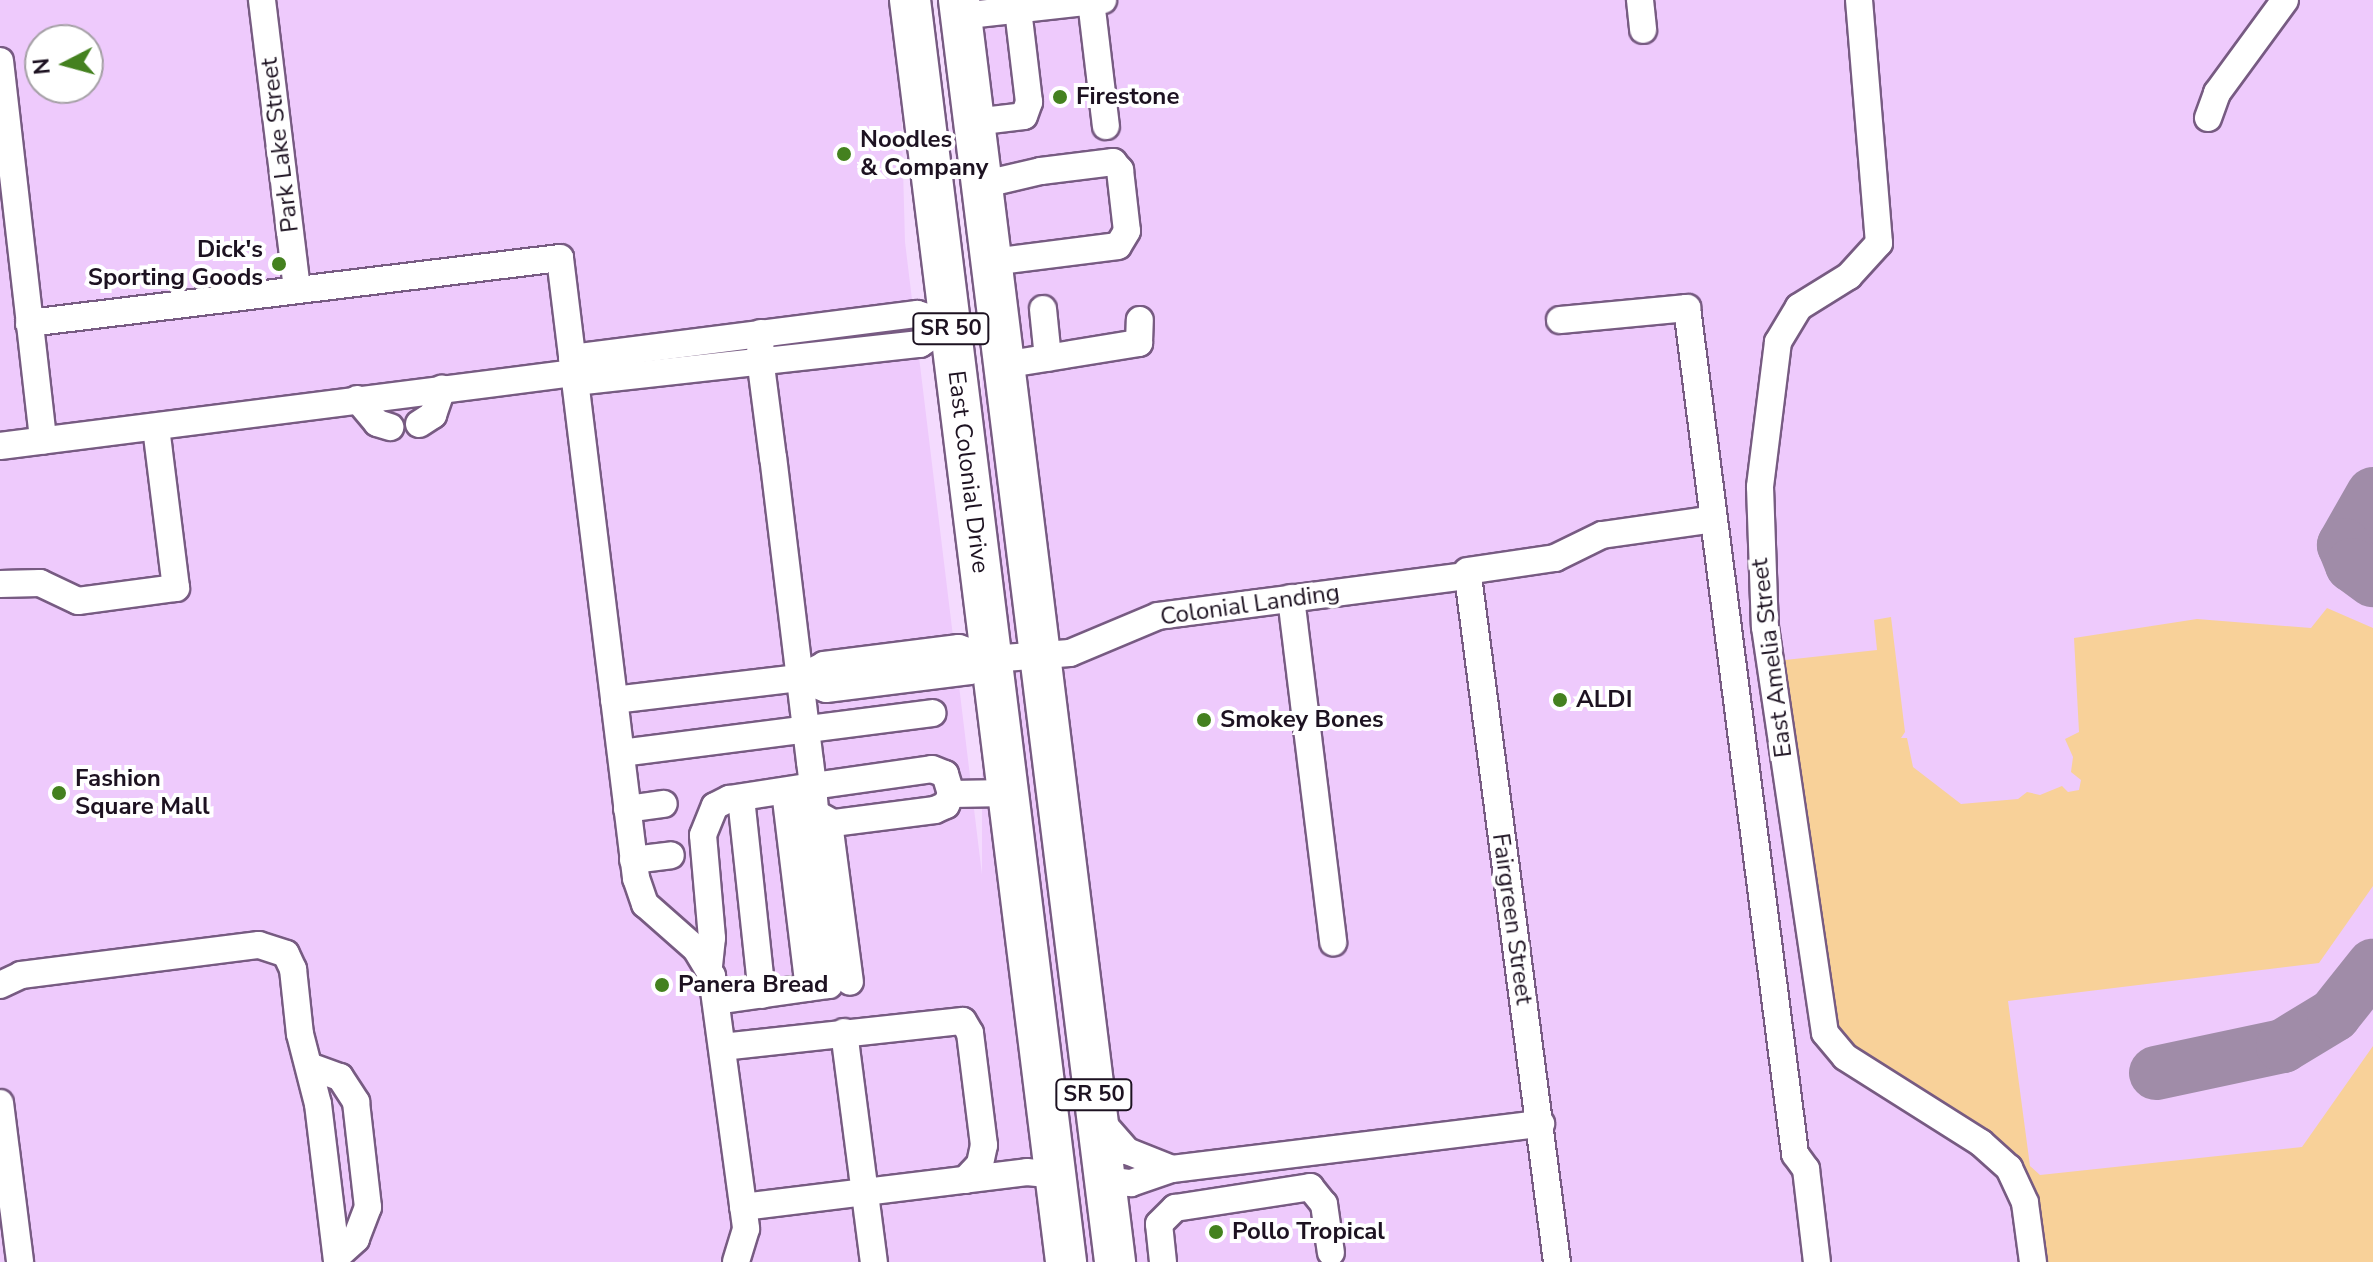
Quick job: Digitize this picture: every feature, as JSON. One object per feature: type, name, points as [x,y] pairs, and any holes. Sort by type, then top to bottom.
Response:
[{"type":"highway","name":"East Colonial Drive","points":[[910,0],[1066,1262]]},
{"type":"highway","name":"East Colonial Drive","points":[[960,8],[1115,1262]]},
{"type":"highway","points":[[1033,1009],[1057,1036],[1075,1145],[1105,1180]]},
{"type":"highway","points":[[1055,1175],[1089,1213],[1095,1262]]},
{"type":"street","name":"Park Lake Street","points":[[262,0],[297,290]]},
{"type":"street","points":[[1640,0],[1643,30]]},
{"type":"street","name":"East Amelia Street","points":[[1859,0],[1879,243],[1849,276],[1799,307],[1778,342],[1760,487],[1765,627],[1825,1033],[1845,1057],[1981,1143],[2009,1168],[2025,1203],[2033,1262]]},
{"type":"street","points":[[2208,118],[2217,93],[2285,0]]},
{"type":"street","points":[[960,8],[1018,10],[1097,1],[1106,126]]},
{"type":"street","points":[[974,122],[1024,116],[1029,102],[1018,10]]},
{"type":"street","points":[[0,61],[43,441]]},
{"type":"street","points":[[981,185],[1041,171],[1113,162],[1120,170],[1127,231],[1118,246],[991,262]]},
{"type":"street","points":[[29,323],[560,258],[633,860],[645,904],[709,966]]},
{"type":"street","points":[[1560,320],[1687,308],[1795,1154],[1806,1169],[1817,1262]]},
{"type":"street","points":[[1043,309],[1048,358]]},
{"type":"street","points":[[0,446],[135,426],[156,428],[760,346],[917,314],[950,324]]},
{"type":"street","points":[[1003,365],[1139,343],[1140,320]]},
{"type":"street","points":[[760,346],[806,729],[799,789],[829,985]]},
{"type":"street","points":[[419,424],[433,415],[442,389]]},
{"type":"street","points":[[357,399],[377,423],[390,427]]},
{"type":"street","points":[[0,584],[40,583],[78,601],[176,588],[156,428]]},
{"type":"street","name":"Colonial Landing","points":[[1039,657],[1087,648],[1158,616],[1555,558],[1602,535],[1714,519]]},
{"type":"street","name":"Fairgreen Street","points":[[1468,573],[1557,1262]]},
{"type":"street","points":[[1291,598],[1333,942]]},
{"type":"street","points":[[614,700],[799,678],[824,665],[959,648],[991,659],[1039,657]]},
{"type":"street","points":[[621,753],[932,713]]},
{"type":"street","points":[[736,1262],[745,1242],[743,1207],[709,966],[712,938],[704,827],[715,806],[741,798],[932,769],[945,774],[951,794],[946,805],[935,810],[824,821]]},
{"type":"street","points":[[799,789],[824,821],[829,985]]},
{"type":"street","points":[[951,794],[1008,793]]},
{"type":"street","points":[[741,798],[762,995]]},
{"type":"street","points":[[627,809],[664,804]]},
{"type":"street","points":[[633,860],[671,855]]},
{"type":"street","points":[[0,985],[21,975],[270,946],[292,964],[337,1259]]},
{"type":"street","points":[[716,1001],[829,985]]},
{"type":"street","points":[[722,1047],[955,1018],[969,1028],[984,1145],[980,1164],[965,1180]]},
{"type":"street","points":[[844,1032],[874,1262]]},
{"type":"street","points":[[309,1066],[340,1077],[356,1102],[368,1207],[356,1239],[337,1259]]},
{"type":"street","points":[[0,1103],[13,1249]]},
{"type":"street","points":[[1097,1116],[1127,1151],[1172,1169]]},
{"type":"street","points":[[1105,1180],[1131,1183],[1172,1169],[1541,1124]]},
{"type":"street","points":[[743,1207],[1027,1172],[1055,1175]]},
{"type":"street","points":[[1163,1262],[1159,1224],[1175,1208],[1310,1187],[1324,1204],[1331,1253]]},
{"type":"shaded area","points":[[0,0],[890,0],[901,94],[905,242],[1021,1195],[1036,1219],[1041,1262],[0,1262]]},
{"type":"shaded area","points":[[982,0],[2373,0],[2373,1262],[982,1262]]},
{"type":"shaded area","points":[[2327,608],[2373,628],[2373,886],[2319,963],[2008,1001],[2030,1166],[2040,1175],[2302,1147],[2373,1046],[2373,1262],[2040,1262],[2031,1188],[1834,1034],[1780,649],[1785,660],[1877,650],[1874,620],[1891,617],[1905,732],[1901,738],[1907,738],[1913,767],[1961,804],[2018,799],[2027,792],[2040,795],[2062,786],[2068,792],[2079,790],[2081,780],[2071,772],[2073,757],[2065,739],[2079,732],[2074,638],[2197,619],[2311,628]]},
{"type":"taxiway","points":[[2373,494],[2344,545],[2352,565],[2373,580]]},
{"type":"taxiway","points":[[2156,1073],[2283,1046],[2334,1015],[2373,966]]},
{"type":"place","name":"Firestone","points":[[1060,97]]},
{"type":"place","name":"Noodles & Company","points":[[844,154]]},
{"type":"place","name":"Dick's Sporting Goods","points":[[279,264]]},
{"type":"place","name":"ALDI","points":[[1560,700]]},
{"type":"place","name":"Smokey Bones","points":[[1204,720]]},
{"type":"place","name":"Fashion Square Mall","points":[[59,793]]},
{"type":"place","name":"Panera Bread","points":[[662,985]]},
{"type":"place","name":"Pollo Tropical","points":[[1216,1232]]}]
